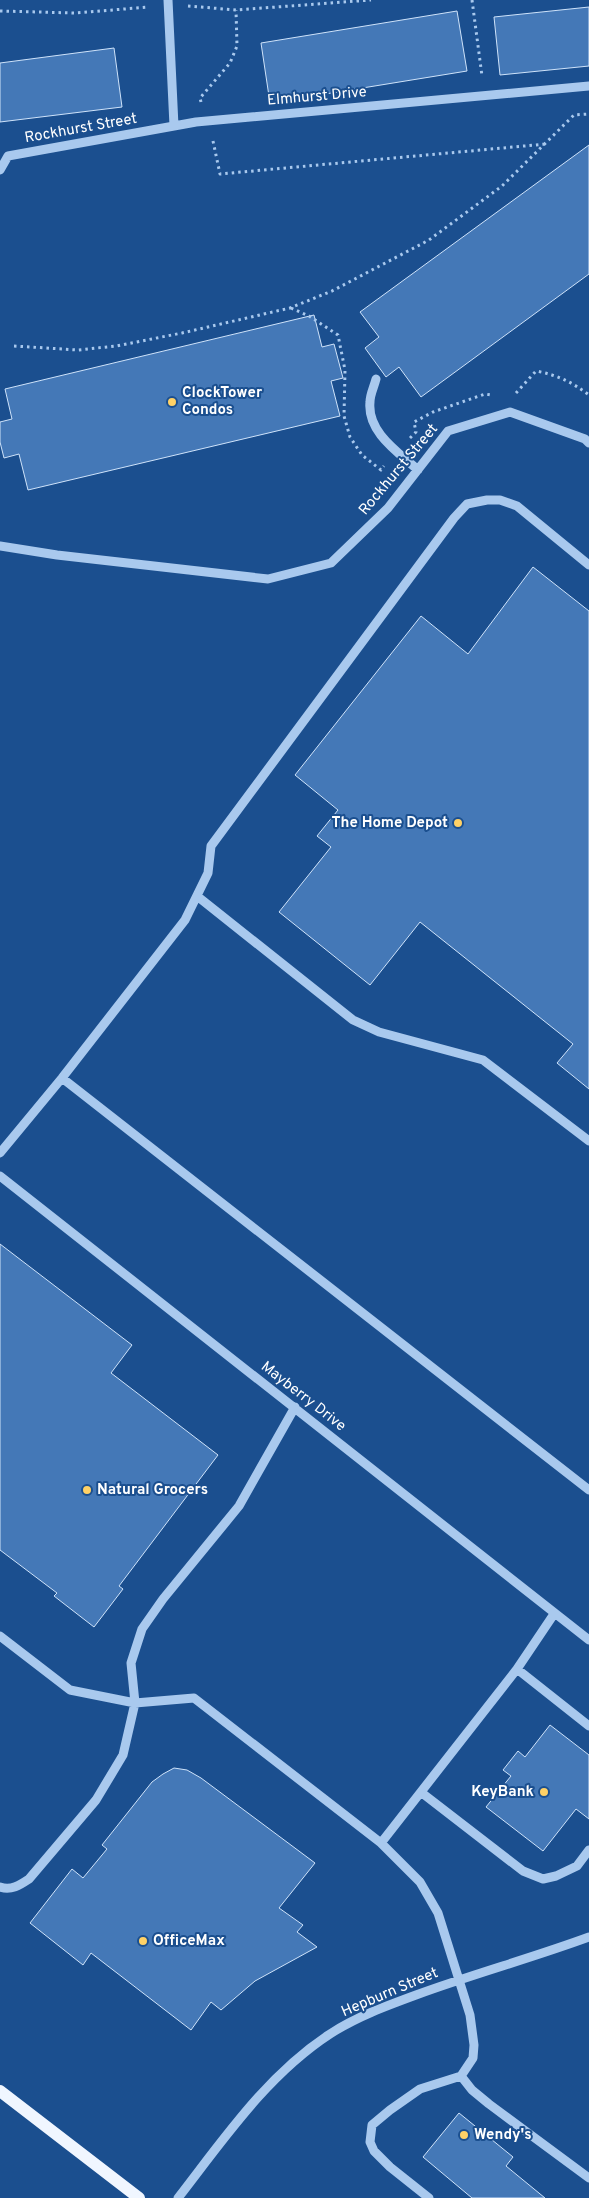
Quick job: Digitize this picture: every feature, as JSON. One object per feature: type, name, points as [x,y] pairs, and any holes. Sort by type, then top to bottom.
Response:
[{"type":"main road","points":[[0,2091],[139,2198]]},
{"type":"street","points":[[168,2],[174,126]]},
{"type":"street","name":"Elmhurst Drive","points":[[174,126],[206,121],[589,86]]},
{"type":"street","name":"Rockhurst Street","points":[[0,170],[8,156],[174,126]]},
{"type":"street","points":[[376,379],[370,404],[374,426],[388,444],[418,470]]},
{"type":"street","name":"Rockhurst Street","points":[[0,546],[57,556],[268,579],[331,563],[388,508],[448,431],[510,412],[589,442]]},
{"type":"street","points":[[0,1153],[62,1078],[185,920],[208,873],[211,846],[454,518],[467,504],[487,500],[500,500],[517,506],[589,565]]},
{"type":"street","points":[[197,896],[354,1020],[379,1032],[483,1060],[589,1141]]},
{"type":"street","points":[[62,1078],[589,1490]]},
{"type":"street","name":"Mayberry Drive","points":[[0,1176],[589,1640]]},
{"type":"street","points":[[0,1887],[6,1889],[17,1887],[29,1879],[96,1800],[123,1755],[135,1703],[131,1663],[142,1629],[163,1599],[239,1506],[295,1408]]},
{"type":"street","points":[[381,1843],[422,1793],[517,1669],[554,1614]]},
{"type":"street","points":[[0,1636],[70,1690],[135,1703],[194,1698],[381,1843],[404,1864],[429,1895],[446,1937],[470,2015],[474,2045],[473,2058],[461,2076],[420,2089],[390,2110],[372,2126],[370,2142],[374,2151],[390,2167],[429,2198]]},
{"type":"street","points":[[517,1669],[589,1726]]},
{"type":"street","points":[[422,1793],[523,1871],[543,1880],[577,1866],[589,1850]]},
{"type":"street","name":"Hepburn Street","points":[[178,2198],[253,2104],[288,2068],[313,2046],[341,2028],[365,2015],[458,1979],[589,1937]]},
{"type":"street","points":[[461,2076],[472,2090],[489,2104],[589,2178]]},
{"type":"path","points":[[0,11],[75,13],[128,10],[168,2],[236,10],[371,0]]},
{"type":"path","points":[[472,0],[484,96]]},
{"type":"path","points":[[236,10],[237,46],[230,63],[200,98],[220,174],[546,144]]},
{"type":"path","points":[[14,346],[78,350],[116,346],[290,308],[351,283],[429,240],[502,186],[574,115],[589,114]]},
{"type":"path","points":[[290,308],[309,316],[338,335],[345,370],[344,416],[350,437],[362,455],[381,470],[396,451],[416,432],[414,422],[433,412],[485,394],[494,395]]},
{"type":"path","points":[[513,396],[536,370],[557,376],[576,385],[589,395]]},
{"type":"building","points":[[589,7],[589,66],[500,75],[494,17]]},
{"type":"building","points":[[457,11],[467,71],[270,103],[261,43]]},
{"type":"building","points":[[114,48],[122,107],[0,122],[0,63]]},
{"type":"building","points":[[589,145],[589,274],[421,397],[399,367],[386,377],[365,348],[379,337],[360,312]]},
{"type":"building","name":"ClockTower Condos","points":[[314,315],[322,347],[334,344],[343,378],[331,381],[340,416],[28,490],[19,454],[4,458],[0,442],[0,422],[12,419],[5,389]]},
{"type":"building","name":"The Home Depot","points":[[533,567],[589,611],[589,1089],[557,1063],[573,1044],[420,922],[370,985],[279,912],[331,847],[317,836],[338,810],[295,775],[421,616],[468,654]]},
{"type":"building","points":[[0,1244],[132,1345],[111,1373],[218,1455],[119,1586],[123,1589],[94,1627],[54,1596],[57,1593],[0,1550]]},
{"type":"building","name":"KeyBank","points":[[550,1725],[589,1755],[589,1819],[576,1809],[543,1851],[486,1807],[511,1776],[503,1770],[518,1751],[525,1757]]},
{"type":"building","points":[[174,1768],[187,1770],[201,1778],[315,1863],[279,1908],[303,1925],[297,1932],[317,1947],[255,1981],[221,2010],[211,2002],[191,2030],[91,1953],[83,1965],[30,1923],[72,1869],[83,1878],[107,1849],[102,1845],[152,1782]]},
{"type":"building","name":"Wendy's","points":[[459,2113],[513,2157],[506,2166],[545,2198],[472,2198],[423,2157]]},
{"type":"place","name":"ClockTower Condos","points":[[172,402]]},
{"type":"place","name":"The Home Depot","points":[[458,823]]},
{"type":"place","name":"Natural Grocers","points":[[87,1490]]},
{"type":"place","name":"KeyBank","points":[[544,1792]]},
{"type":"place","name":"OfficeMax","points":[[143,1941]]},
{"type":"place","name":"Wendy's","points":[[464,2135]]}]
